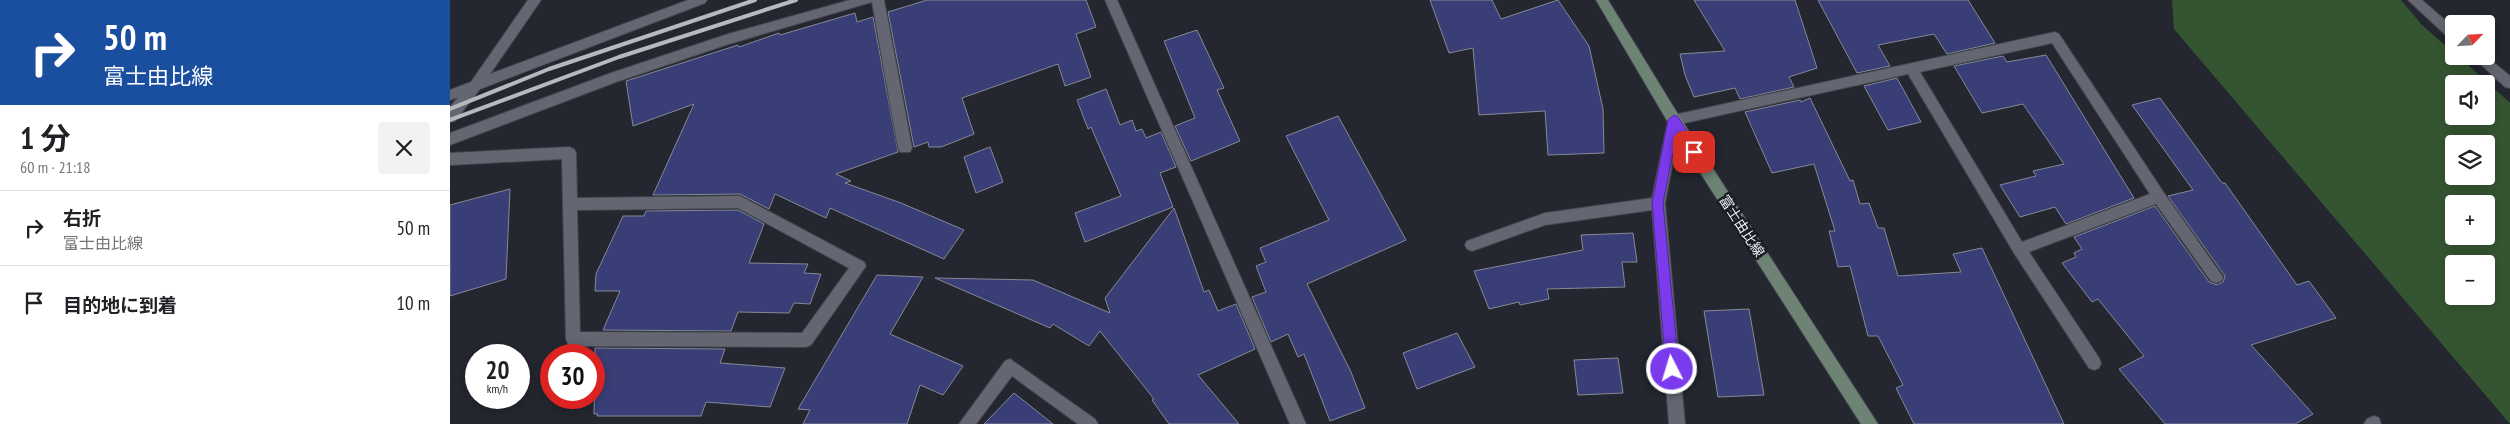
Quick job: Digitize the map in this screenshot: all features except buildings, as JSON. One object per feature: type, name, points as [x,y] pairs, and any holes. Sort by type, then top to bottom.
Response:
[{"type":"main road","name":"富士由比線","points":[[1602,0],[1674,120],[1870,424]]},
{"type":"street","points":[[450,117],[475,86],[535,0]]},
{"type":"street","points":[[450,95],[701,0]]},
{"type":"street","points":[[450,138],[611,78],[728,39],[867,0]]},
{"type":"street","points":[[878,0],[905,148]]},
{"type":"street","points":[[1111,0],[1298,424]]},
{"type":"street","points":[[2414,0],[2445,28]]},
{"type":"street","points":[[1677,424],[1658,203],[1674,120],[2055,36],[2159,197],[2216,277]]},
{"type":"street","points":[[2489,65],[2510,83]]},
{"type":"street","points":[[1911,68],[2019,249],[2094,362]]},
{"type":"street","points":[[450,159],[569,153],[573,339],[806,340],[859,266],[740,202],[571,204]]},
{"type":"street","points":[[2019,249],[2159,197]]},
{"type":"street","points":[[1472,246],[1545,219],[1658,203]]},
{"type":"street","points":[[967,424],[1010,366],[1090,424]]},
{"type":"green space","points":[[2172,0],[2401,0],[2422,25],[2445,45],[2445,65],[2468,65],[2479,75],[2445,75],[2445,125],[2495,125],[2495,89],[2510,103],[2510,424],[2174,29]]},
{"type":"railway","points":[[450,109],[549,69],[755,0]]},
{"type":"railway","points":[[450,120],[619,57],[796,0]]},
{"type":"route","points":[[1672,369],[1658,203],[1674,120],[1694,152]]}]
